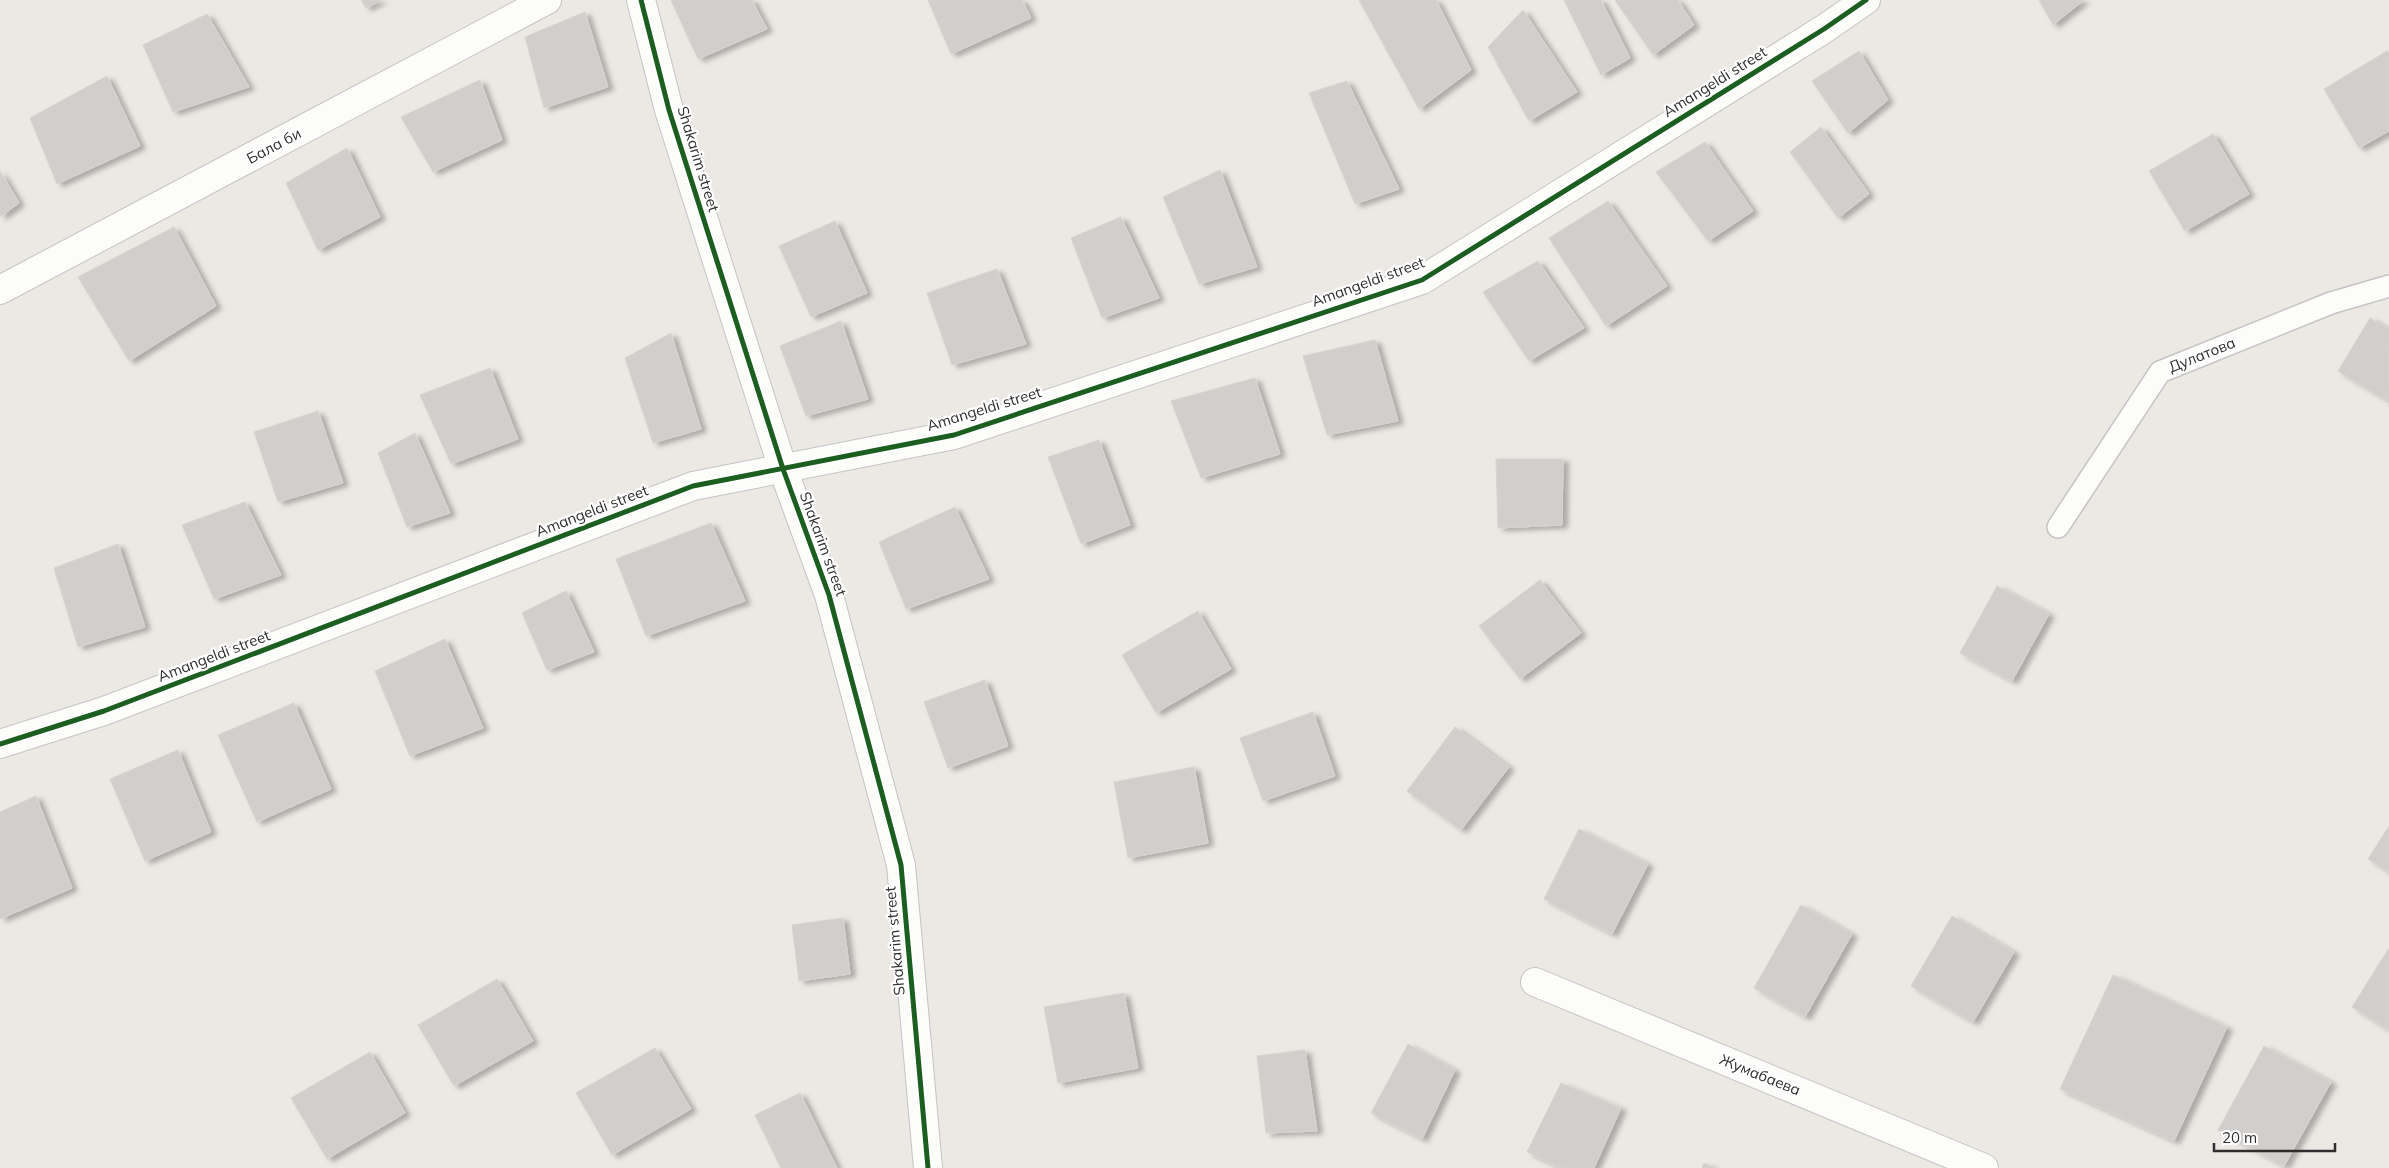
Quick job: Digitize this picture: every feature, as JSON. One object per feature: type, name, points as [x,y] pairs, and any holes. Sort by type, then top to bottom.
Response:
[{"type":"street","name":"Бала би","points":[[0,290],[547,0]]},
{"type":"street","name":"Shakarim street","points":[[641,0],[669,110],[782,468],[829,596],[901,865],[928,1168]]},
{"type":"street","name":"Amangeldi street","points":[[0,744],[104,711],[693,486],[954,435],[1422,280],[1824,29],[1866,0]]},
{"type":"street","name":"Жумабаева","points":[[1535,982],[1984,1168]]},
{"type":"lane","name":"Дулатова","points":[[2058,527],[2160,372],[2331,303],[2389,286]]},
{"type":"building","points":[[361,0],[381,0],[366,8]]},
{"type":"building","points":[[671,0],[752,0],[767,29],[698,59]]},
{"type":"building","points":[[928,0],[1022,0],[1031,18],[951,54]]},
{"type":"building","points":[[1359,0],[1436,0],[1471,70],[1419,109]]},
{"type":"building","points":[[1564,0],[1601,0],[1630,58],[1601,75]]},
{"type":"building","points":[[1615,0],[1678,0],[1694,25],[1653,55]]},
{"type":"building","points":[[2039,0],[2084,0],[2053,25]]},
{"type":"building","points":[[1523,10],[1577,92],[1529,121],[1488,47]]},
{"type":"building","points":[[585,12],[608,87],[544,108],[525,37]]},
{"type":"building","points":[[207,14],[249,87],[173,112],[143,45]]},
{"type":"building","points":[[1859,51],[1888,100],[1848,133],[1812,81]]},
{"type":"building","points":[[2387,51],[2389,54],[2389,131],[2359,148],[2324,89]]},
{"type":"building","points":[[107,76],[140,146],[57,184],[30,118]]},
{"type":"building","points":[[480,80],[502,140],[433,172],[401,117]]},
{"type":"building","points":[[1347,81],[1399,189],[1355,204],[1309,93]]},
{"type":"building","points":[[1821,127],[1869,194],[1838,218],[1790,152]]},
{"type":"building","points":[[2213,134],[2249,194],[2185,231],[2149,171]]},
{"type":"building","points":[[1705,142],[1753,211],[1708,241],[1656,172]]},
{"type":"building","points":[[347,148],[380,217],[318,250],[286,183]]},
{"type":"building","points":[[1220,170],[1257,267],[1199,284],[1163,197]]},
{"type":"building","points":[[0,171],[19,203],[0,217]]},
{"type":"building","points":[[1608,201],[1667,286],[1606,326],[1549,238]]},
{"type":"building","points":[[1121,217],[1159,298],[1102,318],[1071,238]]},
{"type":"building","points":[[835,221],[867,293],[811,317],[779,246]]},
{"type":"building","points":[[174,227],[216,306],[129,361],[78,277]]},
{"type":"building","points":[[1538,261],[1584,328],[1529,361],[1483,292]]},
{"type":"building","points":[[997,269],[1026,344],[952,365],[927,293]]},
{"type":"building","points":[[2370,318],[2389,330],[2388,401],[2338,371]]},
{"type":"building","points":[[841,321],[868,399],[806,416],[780,346]]},
{"type":"building","points":[[671,333],[701,429],[653,443],[625,358]]},
{"type":"building","points":[[1375,340],[1398,421],[1327,435],[1303,356]]},
{"type":"building","points":[[490,368],[518,439],[451,464],[420,395]]},
{"type":"building","points":[[1255,378],[1280,454],[1201,478],[1171,401]]},
{"type":"building","points":[[318,411],[343,483],[278,502],[254,432]]},
{"type":"building","points":[[415,433],[450,513],[407,527],[378,453]]},
{"type":"building","points":[[1099,440],[1130,525],[1081,544],[1048,457]]},
{"type":"building","points":[[1496,459],[1563,459],[1562,525],[1498,528]]},
{"type":"building","points":[[245,502],[281,575],[214,599],[182,525]]},
{"type":"building","points":[[955,507],[989,579],[906,609],[879,542]]},
{"type":"building","points":[[711,523],[745,601],[646,636],[616,559]]},
{"type":"building","points":[[118,544],[145,627],[78,647],[54,568]]},
{"type":"building","points":[[1540,580],[1581,633],[1520,679],[1479,626]]},
{"type":"building","points":[[1997,586],[2049,614],[2012,681],[1960,653]]},
{"type":"building","points":[[566,591],[594,652],[547,670],[522,613]]},
{"type":"building","points":[[1198,611],[1231,669],[1156,713],[1122,655]]},
{"type":"building","points":[[445,639],[483,728],[410,756],[375,671]]},
{"type":"building","points":[[985,680],[1008,746],[948,768],[924,702]]},
{"type":"building","points":[[294,703],[331,789],[257,822],[218,735]]},
{"type":"building","points":[[1313,712],[1335,776],[1263,801],[1240,738]]},
{"type":"building","points":[[1455,727],[1509,767],[1461,830],[1407,791]]},
{"type":"building","points":[[178,750],[211,832],[145,861],[110,779]]},
{"type":"building","points":[[1194,767],[1208,843],[1128,858],[1114,782]]},
{"type":"building","points":[[36,796],[72,888],[0,919],[0,812]]},
{"type":"building","points":[[2389,826],[2389,872],[2368,859]]},
{"type":"building","points":[[1579,829],[1648,864],[1612,934],[1544,899]]},
{"type":"building","points":[[1801,905],[1852,934],[1805,1017],[1754,988]]},
{"type":"building","points":[[1952,916],[2014,952],[1973,1022],[1911,986]]},
{"type":"building","points":[[843,918],[850,974],[799,981],[792,925]]},
{"type":"building","points":[[2389,948],[2389,1030],[2352,1007]]},
{"type":"building","points":[[2113,975],[2227,1027],[2174,1141],[2060,1089]]},
{"type":"building","points":[[497,979],[533,1041],[454,1086],[418,1025]]},
{"type":"building","points":[[1124,993],[1138,1068],[1058,1083],[1044,1007]]},
{"type":"building","points":[[1408,1044],[1455,1070],[1422,1139],[1371,1113]]},
{"type":"building","points":[[2264,1046],[2331,1082],[2284,1166],[2218,1130]]},
{"type":"building","points":[[655,1048],[691,1109],[612,1155],[576,1093]]},
{"type":"building","points":[[1305,1050],[1317,1131],[1266,1133],[1257,1056]]},
{"type":"building","points":[[370,1052],[405,1113],[327,1159],[291,1098]]},
{"type":"building","points":[[1561,1083],[1621,1108],[1594,1168],[1562,1168],[1527,1152]]},
{"type":"building","points":[[800,1093],[837,1168],[781,1168],[755,1115]]},
{"type":"building","points":[[1704,1163],[1715,1168],[1702,1168]]},
{"type":"cycle path","points":[[641,0],[669,110],[783,469],[829,595],[901,865],[928,1168]]},
{"type":"cycle path","points":[[0,744],[104,711],[693,486],[954,435],[1422,280],[1824,29],[1866,0]]}]
